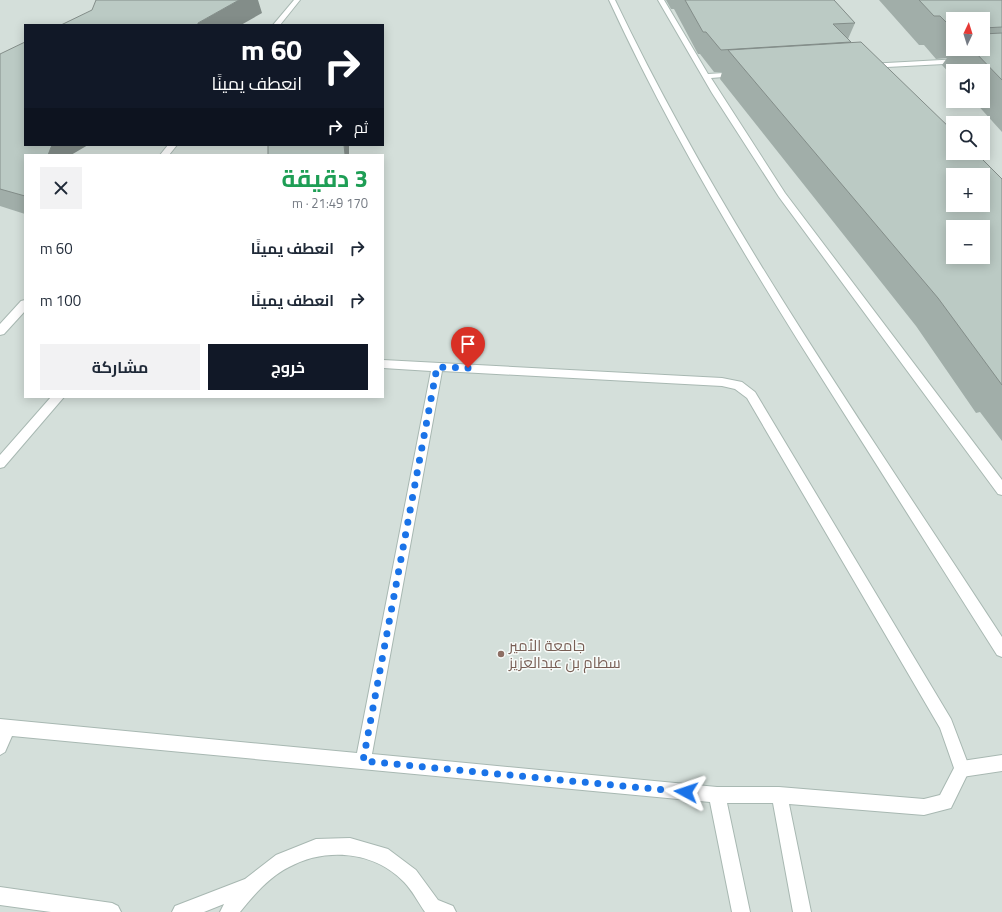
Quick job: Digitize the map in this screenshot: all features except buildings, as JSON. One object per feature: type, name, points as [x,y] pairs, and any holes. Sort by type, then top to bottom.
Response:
[{"type":"street","points":[[277,24],[297,0]]},
{"type":"street","points":[[612,0],[639,60],[692,158],[764,280],[1002,650]]},
{"type":"street","points":[[661,0],[706,76],[782,195],[1002,490]]},
{"type":"street","points":[[862,67],[971,60]]},
{"type":"street","points":[[706,76],[744,74]]},
{"type":"street","points":[[165,154],[172,146]]},
{"type":"street","points":[[0,332],[24,305]]},
{"type":"street","points":[[0,747],[4,727],[717,795],[779,795],[924,807],[946,802],[962,769],[946,724],[751,395],[738,385],[722,382],[384,364]]},
{"type":"street","points":[[363,761],[437,367]]},
{"type":"street","points":[[0,463],[57,398]]},
{"type":"street","points":[[962,769],[1002,763]]},
{"type":"street","points":[[717,795],[741,912]]},
{"type":"street","points":[[779,795],[802,912]]},
{"type":"street","points":[[230,912],[250,886],[282,861],[316,847],[350,846],[382,855],[410,876],[438,910]]},
{"type":"street","points":[[181,912],[250,886]]},
{"type":"street","points":[[0,896],[112,912]]},
{"type":"shaded area","name":"جامعة الأمير سطام بن عبدالعزيز","points":[[0,0],[1002,0],[1002,912],[0,912]]},
{"type":"place","name":"جامعة الأمير سطام بن عبدالعزيز","points":[[501,654]]},
{"type":"route","points":[[468,368],[437,367],[363,761],[686,792]]}]
